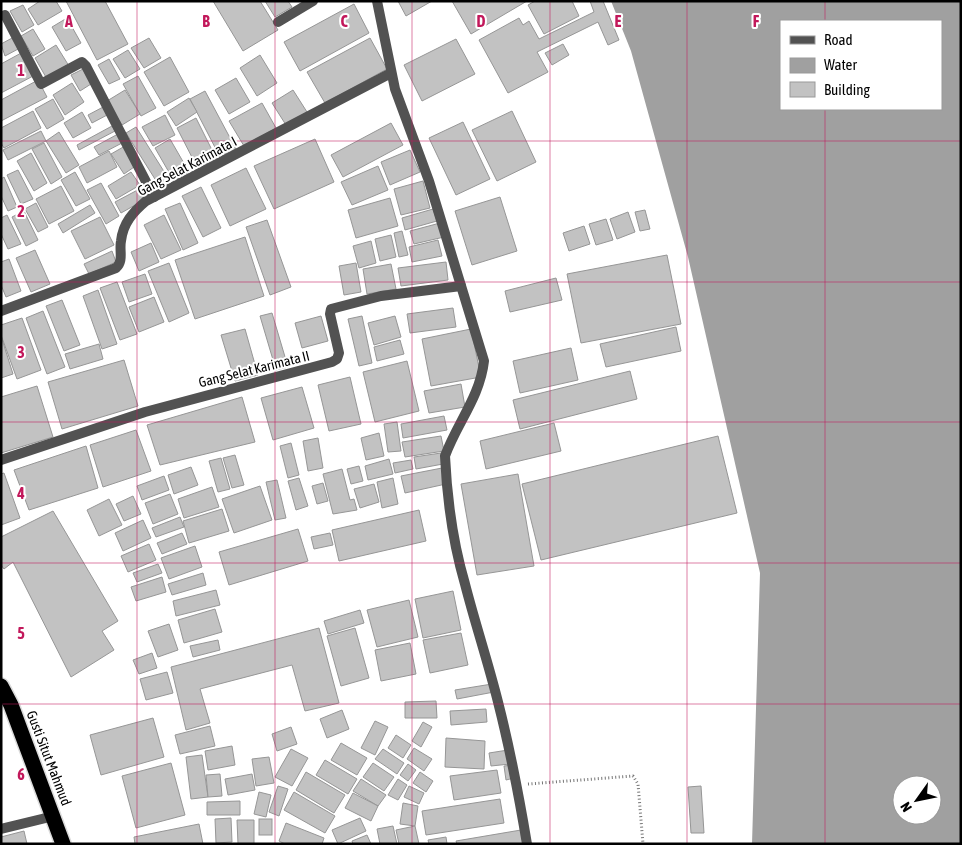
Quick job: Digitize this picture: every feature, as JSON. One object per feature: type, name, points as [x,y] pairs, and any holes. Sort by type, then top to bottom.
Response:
[{"type":"highway","name":"Gusti Situt Mahmud","points":[[1,686],[11,705],[63,844]]},
{"type":"street","points":[[278,22],[314,1]]},
{"type":"street","points":[[377,1],[391,73],[428,181],[484,361],[478,390],[445,456],[452,522],[464,583],[498,701],[518,785],[527,844]]},
{"type":"street","points":[[5,15],[41,84],[82,62],[86,66],[154,197]]},
{"type":"street","name":"Gang Selat Karimata I","points":[[1,311],[116,268],[120,262],[120,240],[126,224],[133,212],[154,197],[391,73]]},
{"type":"street","name":"Gang Selat Karimata II","points":[[1,460],[146,412],[332,362],[337,359],[339,353],[330,314],[331,309],[381,296],[461,286]]},
{"type":"street","points":[[1,829],[54,816]]},
{"type":"path","points":[[518,785],[633,776],[638,784],[643,844]]},
{"type":"water","points":[[611,1],[961,1],[961,844],[752,844],[760,573],[688,257],[631,51]]},
{"type":"building","points":[[40,1],[56,1],[62,11],[38,25],[28,9]]},
{"type":"building","points":[[66,1],[105,1],[128,44],[97,60]]},
{"type":"building","points":[[213,1],[260,1],[278,30],[243,51]]},
{"type":"building","points":[[265,1],[288,1],[292,7],[275,17]]},
{"type":"building","points":[[398,1],[432,1],[406,16]]},
{"type":"building","points":[[452,1],[527,1],[471,34]]},
{"type":"building","points":[[535,1],[572,1],[579,16],[544,34],[528,5]]},
{"type":"building","points":[[590,1],[603,1],[619,40],[608,45],[598,22],[537,52],[548,72],[508,93],[479,40],[519,18],[523,25],[529,21],[539,39],[594,12]]},
{"type":"building","points":[[354,4],[369,33],[300,71],[284,42]]},
{"type":"building","points":[[23,5],[34,25],[22,32],[10,11]]},
{"type":"building","points":[[67,18],[81,43],[66,51],[52,27]]},
{"type":"building","points":[[33,29],[45,49],[33,56],[21,36]]},
{"type":"building","points":[[14,37],[20,48],[5,56],[1,44]]},
{"type":"building","points":[[149,38],[161,58],[144,68],[131,48]]},
{"type":"building","points":[[370,38],[387,69],[325,103],[307,72]]},
{"type":"building","points":[[456,39],[475,74],[422,101],[404,65]]},
{"type":"building","points":[[563,44],[569,55],[552,65],[545,53]]},
{"type":"building","points":[[56,45],[69,66],[47,79],[35,58]]},
{"type":"building","points":[[128,50],[140,69],[125,78],[113,59]]},
{"type":"building","points":[[23,52],[35,75],[1,93],[1,64]]},
{"type":"building","points":[[260,55],[277,83],[257,96],[240,68]]},
{"type":"building","points":[[170,57],[189,92],[164,106],[144,72]]},
{"type":"building","points":[[109,59],[120,79],[109,84],[98,65]]},
{"type":"building","points":[[83,69],[91,84],[80,91],[71,75]]},
{"type":"building","points":[[138,76],[156,108],[141,116],[123,84]]},
{"type":"building","points":[[236,78],[250,102],[229,114],[215,90]]},
{"type":"building","points":[[38,80],[47,97],[1,121],[1,100]]},
{"type":"building","points":[[72,83],[84,102],[65,115],[53,95]]},
{"type":"building","points":[[125,90],[140,114],[122,125],[107,101]]},
{"type":"building","points":[[293,90],[307,112],[286,125],[272,103]]},
{"type":"building","points":[[205,91],[236,149],[220,157],[190,99]]},
{"type":"building","points":[[189,98],[197,112],[176,126],[167,112]]},
{"type":"building","points":[[53,99],[64,119],[47,129],[35,109]]},
{"type":"building","points":[[262,103],[276,128],[244,146],[229,121]]},
{"type":"building","points":[[105,106],[109,114],[92,123],[88,115]]},
{"type":"building","points":[[33,111],[41,128],[4,148],[1,143],[1,128]]},
{"type":"building","points":[[512,111],[536,162],[497,181],[472,130]]},
{"type":"building","points":[[82,112],[91,128],[73,138],[64,123]]},
{"type":"building","points":[[165,115],[175,135],[153,146],[142,127]]},
{"type":"building","points":[[196,118],[217,160],[198,169],[177,128]]},
{"type":"building","points":[[463,122],[490,179],[456,195],[429,138]]},
{"type":"building","points":[[391,123],[403,145],[343,177],[331,155]]},
{"type":"building","points":[[112,126],[115,131],[79,150],[77,145]]},
{"type":"building","points":[[136,127],[170,181],[160,187],[126,133]]},
{"type":"building","points":[[41,131],[46,141],[8,160],[3,150]]},
{"type":"building","points":[[59,132],[79,165],[66,173],[46,141]]},
{"type":"building","points":[[118,134],[122,143],[99,155],[94,147]]},
{"type":"building","points":[[170,139],[189,172],[174,181],[155,148]]},
{"type":"building","points":[[315,139],[334,182],[274,209],[254,166]]},
{"type":"building","points":[[44,143],[62,177],[51,184],[32,149]]},
{"type":"building","points":[[125,146],[137,165],[124,174],[111,154]]},
{"type":"building","points":[[410,150],[420,172],[390,185],[381,162]]},
{"type":"building","points":[[109,151],[117,167],[87,183],[79,167]]},
{"type":"building","points":[[31,153],[47,183],[34,191],[17,161]]},
{"type":"building","points":[[378,166],[388,190],[352,205],[341,182]]},
{"type":"building","points":[[246,168],[266,209],[230,226],[211,185]]},
{"type":"building","points":[[18,170],[33,199],[21,204],[7,175]]},
{"type":"building","points":[[75,172],[90,199],[76,206],[61,180]]},
{"type":"building","points":[[131,172],[140,185],[116,199],[108,186]]},
{"type":"building","points":[[4,177],[17,207],[8,211],[1,196],[1,179]]},
{"type":"building","points":[[423,181],[430,208],[401,215],[394,189]]},
{"type":"building","points":[[101,183],[119,216],[106,224],[87,190]]},
{"type":"building","points":[[147,185],[153,195],[121,213],[115,202]]},
{"type":"building","points":[[61,186],[74,211],[49,224],[36,199]]},
{"type":"building","points":[[201,187],[221,228],[203,237],[182,196]]},
{"type":"building","points":[[500,197],[517,251],[472,265],[455,211]]},
{"type":"building","points":[[390,198],[398,226],[356,238],[348,210]]},
{"type":"building","points":[[36,203],[48,227],[38,232],[25,209]]},
{"type":"building","points":[[180,203],[198,243],[183,250],[165,209]]},
{"type":"building","points":[[90,205],[95,213],[63,233],[58,224]]},
{"type":"building","points":[[433,209],[437,221],[405,230],[402,218]]},
{"type":"building","points":[[645,210],[650,229],[640,231],[635,212]]},
{"type":"building","points":[[24,211],[38,240],[26,246],[12,217]]},
{"type":"building","points":[[628,212],[635,232],[617,239],[610,219]]},
{"type":"building","points":[[7,215],[21,244],[8,249],[1,234],[1,218]]},
{"type":"building","points":[[164,215],[181,250],[161,259],[144,225]]},
{"type":"building","points":[[100,217],[114,245],[85,259],[71,231]]},
{"type":"building","points":[[606,219],[613,240],[596,245],[589,224]]},
{"type":"building","points":[[267,220],[291,287],[270,295],[246,227]]},
{"type":"building","points":[[440,223],[444,237],[414,244],[410,231]]},
{"type":"building","points":[[584,226],[590,244],[569,251],[563,233]]},
{"type":"building","points":[[402,231],[408,255],[399,257],[394,233]]},
{"type":"building","points":[[391,235],[396,257],[380,261],[375,239]]},
{"type":"building","points":[[245,237],[264,296],[195,319],[175,260]]},
{"type":"building","points":[[438,240],[442,256],[412,262],[409,247]]},
{"type":"building","points":[[371,241],[376,263],[359,268],[353,246]]},
{"type":"building","points":[[151,243],[159,262],[139,271],[131,252]]},
{"type":"building","points":[[35,250],[50,284],[31,292],[16,258]]},
{"type":"building","points":[[112,251],[116,262],[89,274],[84,264]]},
{"type":"building","points":[[667,255],[681,324],[581,343],[567,274]]},
{"type":"building","points":[[9,259],[21,291],[6,297],[1,285],[1,262]]},
{"type":"building","points":[[446,262],[448,280],[401,286],[398,268]]},
{"type":"building","points":[[169,263],[189,313],[169,322],[148,271]]},
{"type":"building","points":[[356,263],[361,292],[344,295],[339,266]]},
{"type":"building","points":[[391,264],[396,289],[367,294],[363,269]]},
{"type":"building","points":[[145,274],[152,294],[129,302],[122,282]]},
{"type":"building","points":[[556,278],[562,300],[510,312],[505,291]]},
{"type":"building","points":[[117,282],[137,334],[120,340],[100,288]]},
{"type":"building","points":[[98,290],[117,344],[102,349],[83,296]]},
{"type":"building","points":[[154,297],[164,322],[139,332],[129,307]]},
{"type":"building","points":[[62,300],[80,345],[64,351],[46,306]]},
{"type":"building","points":[[453,308],[456,327],[410,333],[407,314]]},
{"type":"building","points":[[43,311],[65,367],[47,374],[26,318]]},
{"type":"building","points":[[272,313],[288,367],[276,370],[260,316]]},
{"type":"building","points":[[321,316],[328,341],[302,348],[295,323]]},
{"type":"building","points":[[362,316],[372,363],[359,366],[348,319]]},
{"type":"building","points":[[395,316],[401,337],[374,345],[368,323]]},
{"type":"building","points":[[22,318],[41,370],[17,379],[1,335],[1,325]]},
{"type":"building","points":[[676,327],[681,351],[606,367],[600,344]]},
{"type":"building","points":[[245,329],[258,375],[235,381],[221,335]]},
{"type":"building","points":[[471,329],[481,377],[431,386],[422,339]]},
{"type":"building","points":[[1,336],[13,374],[1,378]]},
{"type":"building","points":[[400,340],[404,354],[377,361],[374,347]]},
{"type":"building","points":[[99,344],[103,359],[70,369],[65,354]]},
{"type":"building","points":[[571,348],[578,380],[520,393],[513,361]]},
{"type":"building","points":[[124,360],[138,406],[62,429],[48,382]]},
{"type":"building","points":[[407,361],[419,411],[375,422],[363,372]]},
{"type":"building","points":[[630,371],[637,399],[520,429],[513,400]]},
{"type":"building","points":[[350,377],[361,424],[329,431],[318,385]]},
{"type":"building","points":[[461,384],[465,407],[429,413],[424,391]]},
{"type":"building","points":[[37,386],[53,437],[1,453],[1,397]]},
{"type":"building","points":[[302,387],[314,428],[273,440],[261,398]]},
{"type":"building","points":[[242,397],[255,442],[160,465],[147,425]]},
{"type":"building","points":[[444,416],[447,430],[403,438],[401,424]]},
{"type":"building","points":[[397,422],[401,451],[388,452],[384,424]]},
{"type":"building","points":[[554,423],[561,451],[486,469],[480,441]]},
{"type":"building","points":[[136,430],[151,471],[103,487],[90,445]]},
{"type":"building","points":[[379,433],[384,456],[366,460],[361,438]]},
{"type":"building","points":[[441,436],[444,451],[405,457],[402,442]]},
{"type":"building","points":[[718,436],[737,513],[541,560],[522,484]]},
{"type":"building","points":[[318,438],[323,468],[308,471],[303,441]]},
{"type":"building","points":[[291,443],[299,475],[288,478],[280,446]]},
{"type":"building","points":[[86,446],[98,488],[29,510],[14,470]]},
{"type":"building","points":[[441,453],[443,464],[416,469],[414,457]]},
{"type":"building","points":[[235,455],[244,485],[232,488],[223,458]]},
{"type":"building","points":[[221,458],[230,489],[218,492],[209,461]]},
{"type":"building","points":[[389,459],[393,474],[368,480],[365,466]]},
{"type":"building","points":[[411,460],[413,469],[395,473],[393,463]]},
{"type":"building","points":[[359,466],[363,481],[351,484],[347,469]]},
{"type":"building","points":[[191,467],[198,485],[174,494],[168,475]]},
{"type":"building","points":[[442,468],[446,484],[405,493],[401,476]]},
{"type":"building","points":[[342,469],[350,500],[354,499],[357,510],[333,514],[323,474]]},
{"type":"building","points":[[4,473],[20,518],[1,525],[1,474]]},
{"type":"building","points":[[518,474],[534,566],[477,575],[461,484]]},
{"type":"building","points":[[164,476],[169,490],[142,500],[137,486]]},
{"type":"building","points":[[299,478],[308,506],[296,510],[288,481]]},
{"type":"building","points":[[393,478],[398,504],[382,508],[377,482]]},
{"type":"building","points":[[277,480],[286,518],[275,520],[266,482]]},
{"type":"building","points":[[323,483],[328,501],[317,504],[312,486]]},
{"type":"building","points":[[374,484],[379,502],[360,508],[354,489]]},
{"type":"building","points":[[260,486],[272,520],[234,533],[222,499]]},
{"type":"building","points":[[212,487],[219,507],[184,518],[178,499]]},
{"type":"building","points":[[170,494],[178,514],[153,524],[145,503]]},
{"type":"building","points":[[133,496],[141,514],[124,521],[116,504]]},
{"type":"building","points":[[109,499],[122,525],[99,536],[87,510]]},
{"type":"building","points":[[222,509],[229,531],[189,543],[183,521]]},
{"type":"building","points":[[419,510],[426,541],[339,561],[332,530]]},
{"type":"building","points":[[53,511],[118,621],[102,631],[114,650],[71,677],[13,562],[4,569],[1,565],[1,537]]},
{"type":"building","points":[[180,517],[184,527],[156,537],[152,528]]},
{"type":"building","points":[[143,520],[151,538],[123,551],[115,533]]},
{"type":"building","points":[[298,529],[308,561],[229,585],[219,552]]},
{"type":"building","points":[[182,533],[187,544],[162,554],[157,543]]},
{"type":"building","points":[[330,533],[333,545],[314,549],[311,537]]},
{"type":"building","points":[[149,544],[156,560],[128,572],[121,556]]},
{"type":"building","points":[[195,546],[202,567],[169,579],[161,558]]},
{"type":"building","points":[[158,564],[162,573],[137,582],[133,573]]},
{"type":"building","points":[[203,573],[206,585],[172,595],[168,584]]},
{"type":"building","points":[[162,577],[166,592],[136,601],[131,587]]},
{"type":"building","points":[[216,590],[220,605],[176,616],[173,601]]},
{"type":"building","points":[[453,591],[461,630],[423,638],[415,599]]},
{"type":"building","points":[[409,600],[418,637],[377,647],[367,610]]},
{"type":"building","points":[[215,609],[222,632],[184,643],[178,620]]},
{"type":"building","points":[[360,610],[364,623],[328,634],[324,621]]},
{"type":"building","points":[[169,624],[178,650],[158,657],[148,631]]},
{"type":"building","points":[[319,628],[339,703],[305,711],[292,665],[200,689],[210,723],[186,730],[171,667]]},
{"type":"building","points":[[355,628],[369,678],[341,686],[327,636]]},
{"type":"building","points":[[461,633],[468,665],[430,673],[423,640]]},
{"type":"building","points":[[218,640],[220,650],[193,657],[190,646]]},
{"type":"building","points":[[410,643],[416,674],[381,681],[375,650]]},
{"type":"building","points":[[152,653],[157,668],[139,674],[133,660]]},
{"type":"building","points":[[167,672],[173,693],[146,700],[140,679]]},
{"type":"building","points":[[492,684],[494,692],[457,699],[455,690]]},
{"type":"building","points":[[436,701],[437,718],[405,718],[405,702]]},
{"type":"building","points":[[486,709],[487,722],[451,725],[450,711]]},
{"type":"building","points":[[342,710],[349,729],[327,738],[320,719]]},
{"type":"building","points":[[153,718],[164,757],[101,775],[90,735]]},
{"type":"building","points":[[375,721],[388,727],[375,755],[361,748]]},
{"type":"building","points":[[423,722],[432,727],[421,747],[412,741]]},
{"type":"building","points":[[210,726],[215,746],[180,754],[175,735]]},
{"type":"building","points":[[291,727],[297,744],[277,751],[272,734]]},
{"type":"building","points":[[396,735],[411,745],[403,758],[388,748]]},
{"type":"building","points":[[446,738],[485,741],[484,769],[445,767]]},
{"type":"building","points":[[341,743],[367,758],[357,775],[331,760]]},
{"type":"building","points":[[232,746],[235,765],[208,770],[205,751]]},
{"type":"building","points":[[414,748],[432,759],[424,771],[407,759]]},
{"type":"building","points":[[291,749],[308,758],[292,786],[275,777]]},
{"type":"building","points":[[383,749],[404,763],[397,774],[375,759]]},
{"type":"building","points":[[508,750],[510,764],[491,766],[489,753]]},
{"type":"building","points":[[202,755],[208,797],[191,799],[186,757]]},
{"type":"building","points":[[269,757],[274,783],[256,786],[252,759]]},
{"type":"building","points":[[325,760],[357,779],[348,794],[316,775]]},
{"type":"building","points":[[171,763],[185,815],[136,828],[122,776]]},
{"type":"building","points":[[373,763],[394,777],[384,791],[363,777]]},
{"type":"building","points":[[408,764],[416,770],[408,781],[400,775]]},
{"type":"building","points":[[513,765],[514,778],[506,780],[504,766]]},
{"type":"building","points":[[497,770],[501,793],[454,800],[450,776]]},
{"type":"building","points":[[306,772],[345,795],[334,813],[296,790]]},
{"type":"building","points":[[420,772],[433,781],[426,792],[413,783]]},
{"type":"building","points":[[220,774],[222,796],[208,797],[206,775]]},
{"type":"building","points":[[252,774],[255,790],[228,795],[225,779]]},
{"type":"building","points":[[361,779],[386,795],[378,806],[353,791]]},
{"type":"building","points":[[398,779],[407,785],[398,800],[388,795]]},
{"type":"building","points":[[278,786],[288,789],[279,816],[269,812]]},
{"type":"building","points":[[409,786],[424,793],[419,804],[404,797]]},
{"type":"building","points":[[701,786],[704,833],[691,833],[688,787]]},
{"type":"building","points":[[259,792],[271,795],[266,817],[254,814]]},
{"type":"building","points":[[294,792],[335,816],[325,833],[284,810]]},
{"type":"building","points":[[353,793],[378,806],[371,821],[345,808]]},
{"type":"building","points":[[500,799],[504,823],[426,835],[422,811]]},
{"type":"building","points":[[240,801],[240,815],[207,815],[207,802]]},
{"type":"building","points":[[403,803],[418,806],[415,826],[400,824]]},
{"type":"building","points":[[231,818],[232,842],[216,843],[215,819]]},
{"type":"building","points":[[360,818],[366,831],[338,844],[332,830]]},
{"type":"building","points":[[259,819],[272,819],[272,835],[259,835]]},
{"type":"building","points":[[237,820],[254,820],[254,844],[238,844]]},
{"type":"building","points":[[286,823],[324,838],[322,844],[285,844],[279,841]]},
{"type":"building","points":[[199,824],[203,844],[135,844],[134,837]]},
{"type":"building","points":[[393,826],[397,844],[380,844],[377,829]]},
{"type":"building","points":[[415,826],[419,844],[399,844],[396,830]]},
{"type":"building","points":[[521,830],[523,844],[457,844],[456,841]]},
{"type":"building","points":[[24,831],[27,844],[1,844],[1,837]]},
{"type":"building","points":[[367,835],[371,844],[353,844],[352,841]]},
{"type":"building","points":[[446,837],[447,844],[429,844],[428,840]]}]
